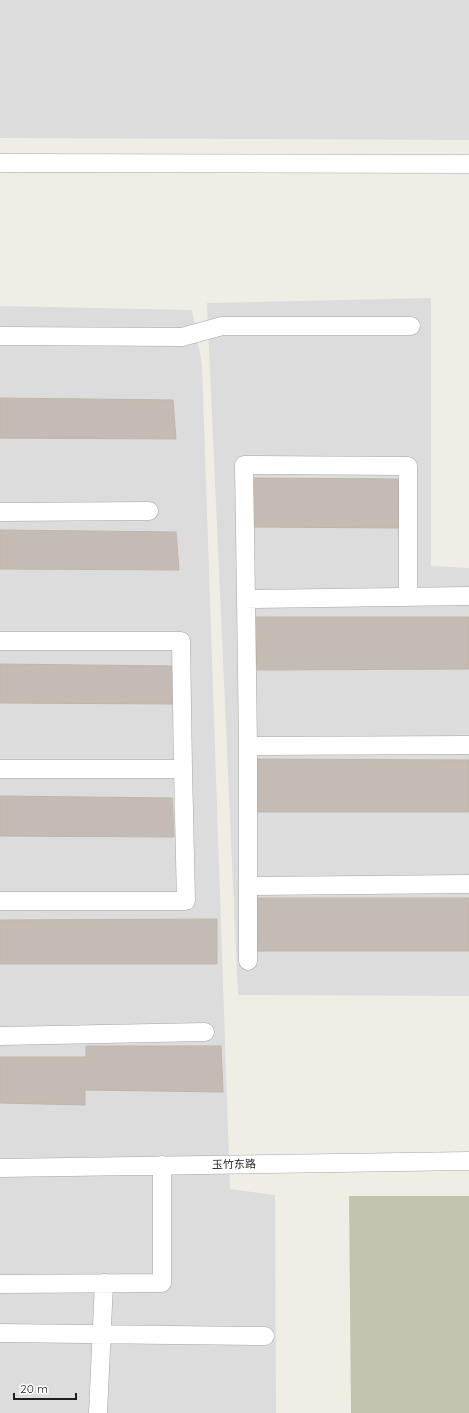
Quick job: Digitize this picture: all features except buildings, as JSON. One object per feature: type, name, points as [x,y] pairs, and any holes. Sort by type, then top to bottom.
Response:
[{"type":"street","points":[[0,163],[469,164]]},
{"type":"street","points":[[0,336],[182,337],[222,326],[411,326]]},
{"type":"street","points":[[248,960],[248,746],[244,465],[408,466],[408,597]]},
{"type":"street","points":[[0,512],[149,511]]},
{"type":"street","points":[[246,599],[469,596]]},
{"type":"street","points":[[0,641],[181,641],[186,901],[0,901]]},
{"type":"street","points":[[248,746],[469,745]]},
{"type":"street","points":[[0,769],[184,768]]},
{"type":"street","points":[[248,886],[469,884]]},
{"type":"street","points":[[0,1036],[205,1032]]},
{"type":"street","name":"玉竹东路","points":[[0,1168],[469,1161]]},
{"type":"street","points":[[0,1284],[162,1284],[162,1165]]},
{"type":"street","points":[[98,1413],[104,1283]]},
{"type":"street","points":[[0,1334],[265,1336]]},
{"type":"shaded area","points":[[0,0],[469,0],[469,140],[0,138]]},
{"type":"shaded area","points":[[431,298],[431,566],[469,568],[469,996],[238,995],[207,303]]},
{"type":"shaded area","points":[[0,306],[192,310],[202,365],[230,1189],[275,1195],[276,1413],[0,1413]]},
{"type":"shaded area","points":[[349,1196],[469,1196],[469,1413],[351,1413]]}]
